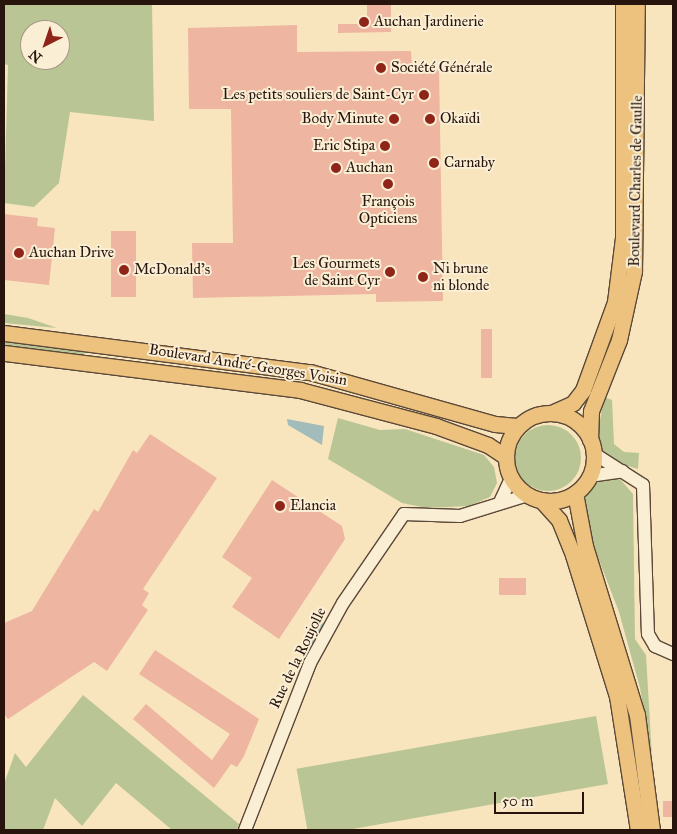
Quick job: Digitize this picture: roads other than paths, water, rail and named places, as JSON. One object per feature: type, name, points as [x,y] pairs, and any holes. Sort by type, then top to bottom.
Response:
[{"type":"main road","name":"Boulevard Charles de Gaulle","points":[[551,413],[573,402],[583,390],[616,293],[623,238],[623,4]]},
{"type":"main road","name":"Boulevard Charles de Gaulle","points":[[592,447],[591,412],[619,340],[634,271],[637,4]]},
{"type":"main road","name":"Boulevard André-Georges Voisin","points":[[4,333],[310,372],[496,424],[518,426]]},
{"type":"main road","name":"Boulevard André-Georges Voisin","points":[[4,353],[300,390],[436,426],[488,445],[506,456]]},
{"type":"main road","points":[[534,497],[575,493],[589,476],[592,447],[575,421],[551,413],[527,418],[518,426],[506,456],[512,478],[559,520],[573,555],[617,696],[638,830]]},
{"type":"main road","points":[[575,493],[585,546],[637,715],[652,830]]},
{"type":"street","points":[[592,447],[623,471],[638,477],[644,489],[648,634],[654,646],[673,654]]},
{"type":"street","points":[[589,476],[623,471]]},
{"type":"street","points":[[500,502],[512,478]]},
{"type":"street","points":[[500,502],[534,497]]},
{"type":"street","name":"Rue de la Roujolle","points":[[245,830],[310,663],[343,603],[404,514],[460,516],[500,502]]},
{"type":"water","points":[[287,419],[324,426],[322,445],[288,425]]},
{"type":"waterway","points":[[310,648],[323,625]]},
{"type":"place","name":"Auchan Jardinerie","points":[[364,22]]},
{"type":"place","name":"Société Générale","points":[[381,68]]},
{"type":"place","name":"Les petits souliers de Saint-Cyr","points":[[424,95]]},
{"type":"place","name":"Body Minute","points":[[394,119]]},
{"type":"place","name":"Okaïdi","points":[[430,119]]},
{"type":"place","name":"Eric Stipa","points":[[385,146]]},
{"type":"place","name":"Carnaby","points":[[434,163]]},
{"type":"place","name":"Auchan","points":[[336,168]]},
{"type":"place","name":"François Opticiens","points":[[388,184]]},
{"type":"place","name":"Auchan Drive","points":[[19,253]]},
{"type":"place","name":"McDonald's","points":[[124,270]]},
{"type":"place","name":"Les Gourmets de Saint Cyr","points":[[390,272]]},
{"type":"place","name":"Ni brune ni blonde","points":[[423,277]]},
{"type":"place","name":"Elancia","points":[[280,506]]}]
